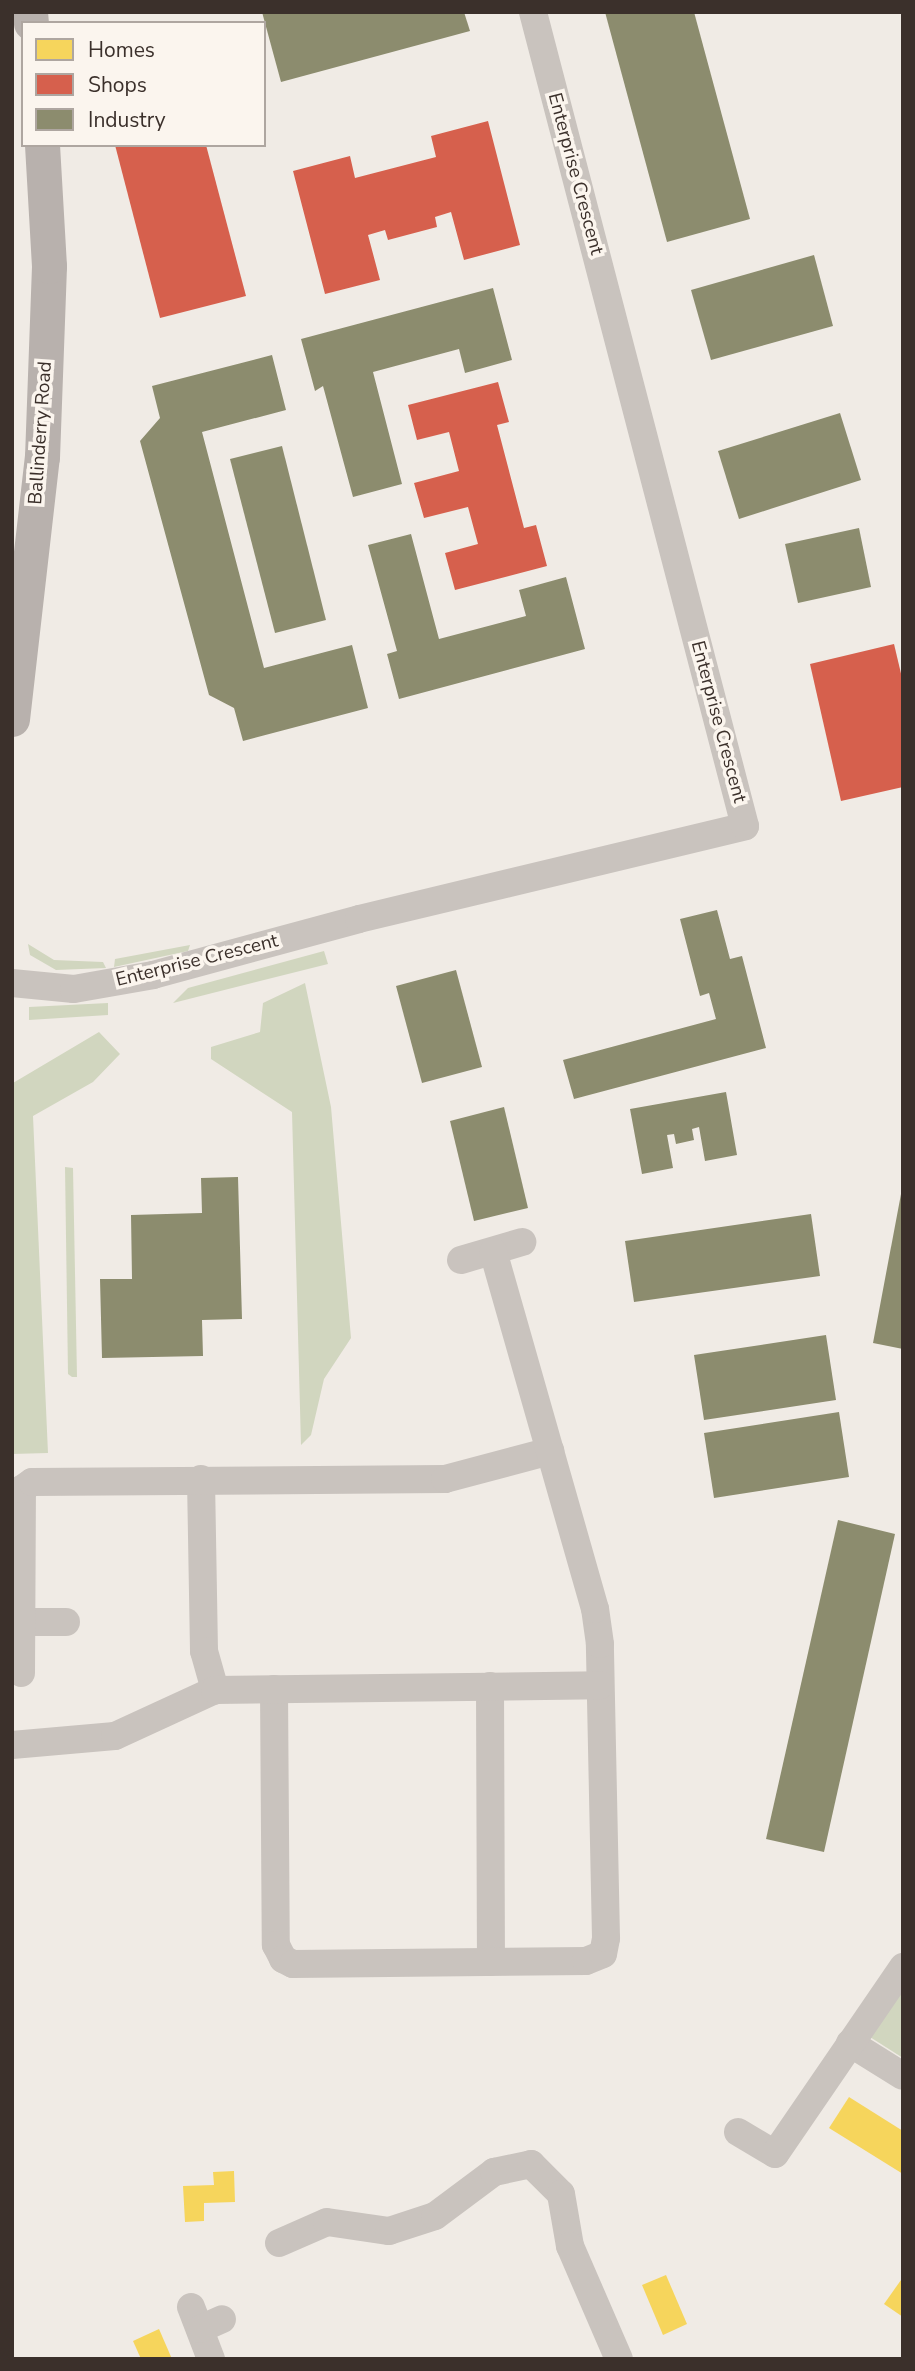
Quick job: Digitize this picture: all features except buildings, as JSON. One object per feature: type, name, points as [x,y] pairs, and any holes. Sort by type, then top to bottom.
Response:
[{"type":"main road","name":"Ballinderry Road","points":[[12,719],[43,443],[48,266],[42,147]]},
{"type":"street","name":"Enterprise Crescent","points":[[12,983],[74,989],[153,975],[359,919],[745,826],[533,12]]},
{"type":"street","points":[[461,1260],[522,1242]]},
{"type":"street","points":[[274,1689],[276,1945],[283,1959],[293,1964],[586,1961],[603,1954],[606,1938],[600,1685],[595,1609],[493,1252]]},
{"type":"street","points":[[21,1673],[22,1489],[32,1482],[445,1479],[550,1451]]},
{"type":"street","points":[[201,1479],[204,1651],[215,1690]]},
{"type":"street","points":[[22,1622],[66,1622]]},
{"type":"street","points":[[12,1745],[115,1736],[215,1690],[600,1685]]},
{"type":"street","points":[[490,1686],[491,1962]]},
{"type":"street","points":[[738,2132],[775,2154],[903,1966]]},
{"type":"street","points":[[850,2043],[903,2076]]},
{"type":"street","points":[[279,2243],[327,2222],[389,2231],[435,2216],[494,2172],[531,2164],[561,2194],[570,2246],[619,2359]]},
{"type":"street","points":[[204,2318],[211,2359]]},
{"type":"green space","points":[[28,944],[54,960],[103,962],[106,968],[56,970],[30,955]]},
{"type":"green space","points":[[190,945],[188,951],[114,967],[115,959]]},
{"type":"green space","points":[[324,951],[328,964],[173,1003],[188,988]]},
{"type":"green space","points":[[305,983],[331,1107],[351,1338],[324,1379],[311,1435],[301,1445],[292,1112],[211,1059],[211,1047],[260,1032],[263,1003]]},
{"type":"green space","points":[[108,1003],[108,1015],[29,1020],[29,1007]]},
{"type":"green space","points":[[99,1032],[120,1054],[93,1082],[33,1116],[48,1453],[12,1454],[13,1083]]},
{"type":"green space","points":[[65,1167],[73,1168],[77,1377],[68,1374]]},
{"type":"green space","points":[[903,1987],[903,2058],[870,2037]]}]
